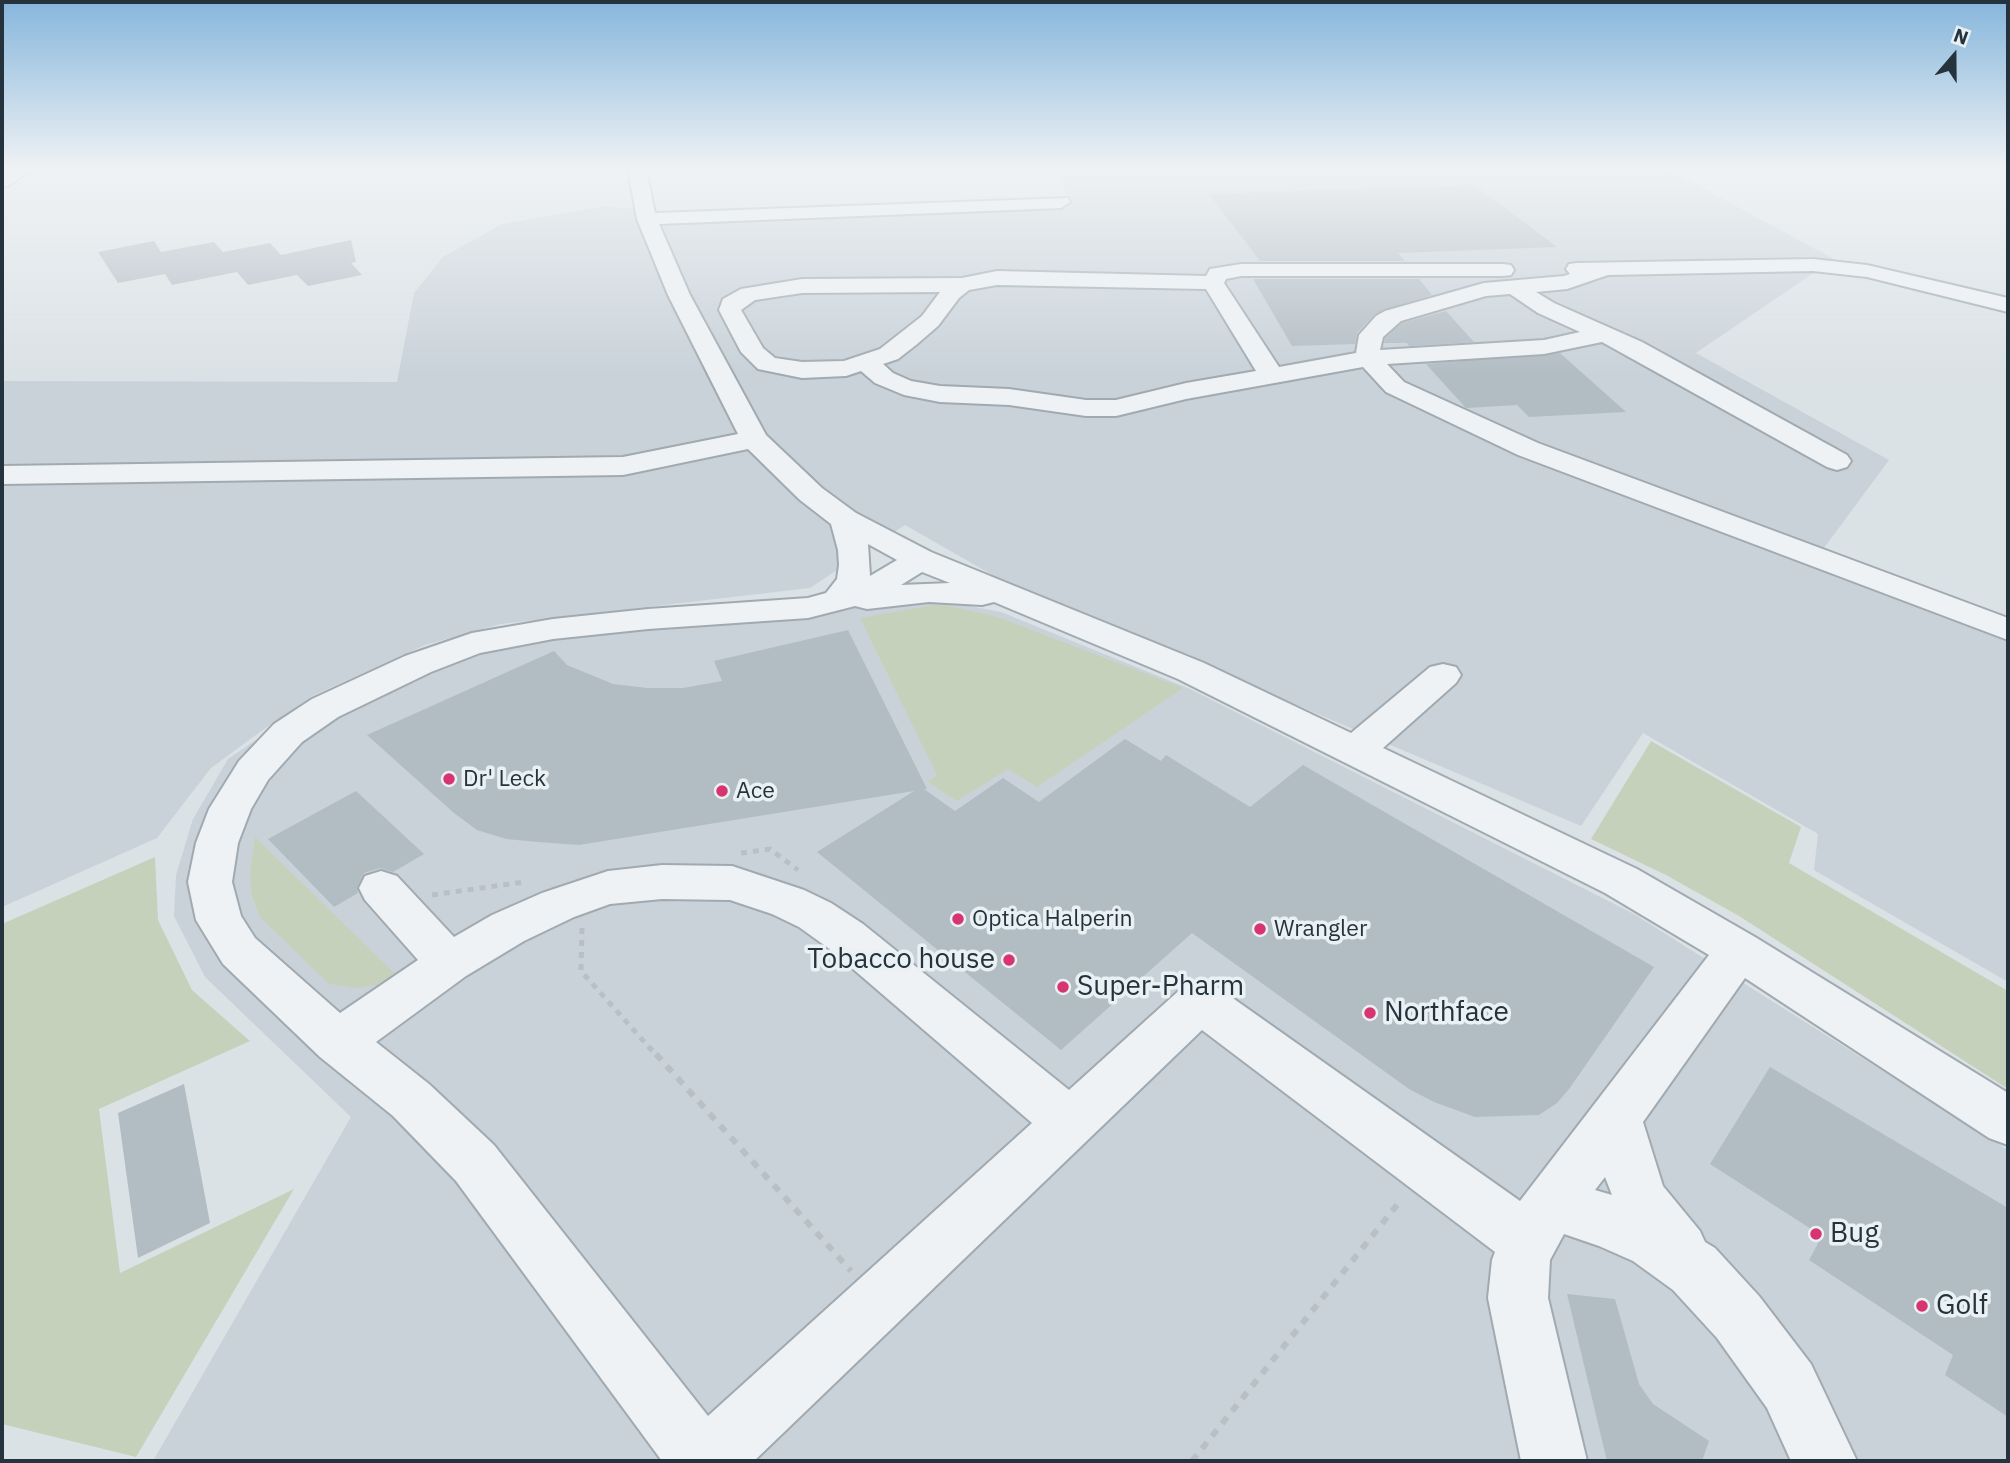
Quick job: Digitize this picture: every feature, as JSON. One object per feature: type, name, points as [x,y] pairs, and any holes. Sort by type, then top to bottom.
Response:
[{"type":"street","points":[[655,238],[679,295],[754,439],[803,487],[845,520],[920,559],[1191,670],[1621,881],[1739,950],[2008,1121]]},
{"type":"street","points":[[1213,283],[1218,274],[1241,270],[1604,269],[1813,265],[1867,271],[2008,305]]},
{"type":"street","points":[[1604,269],[1567,282],[1468,293],[1384,321],[1371,335],[1368,350],[1370,358],[1381,374],[1395,387],[1528,449],[2008,630]]},
{"type":"street","points":[[1422,270],[1436,281],[1468,293]]},
{"type":"street","points":[[962,285],[951,293],[930,321],[889,354],[867,363],[825,370],[784,369],[767,364],[753,352],[730,310],[731,304],[749,294],[802,286],[962,285],[997,278],[1213,283]]},
{"type":"street","points":[[1213,283],[1273,377]]},
{"type":"street","points":[[1512,286],[1546,308],[1605,334],[1837,461]]},
{"type":"street","points":[[867,363],[884,378],[904,387],[940,394],[1009,397],[1086,408],[1116,408],[1186,391],[1370,358],[1545,347],[1605,334]]},
{"type":"street","points":[[2,475],[623,466],[754,439]]},
{"type":"street","points":[[837,602],[853,580],[855,565],[854,550],[845,520]]},
{"type":"street","points":[[837,602],[887,582],[920,559]]},
{"type":"street","points":[[1023,601],[980,594],[929,592],[837,602],[808,608],[590,624],[472,644],[370,685],[324,708],[288,733],[253,771],[230,809],[217,843],[210,882],[219,920],[239,951],[338,1042],[411,1100],[475,1163],[687,1441],[711,1460],[1200,1002],[1427,1167],[1541,1223],[1608,1221],[1653,1241],[1694,1269]]},
{"type":"street","points":[[1354,752],[1443,676]]},
{"type":"street","points":[[338,1042],[449,962],[508,928],[583,897],[608,888],[662,882],[732,883],[776,896],[815,915],[847,937],[1070,1122]]},
{"type":"street","points":[[381,888],[449,962]]},
{"type":"street","points":[[1555,1461],[1518,1298],[1521,1260],[1541,1223],[1739,950]]},
{"type":"street","points":[[1615,1121],[1643,1204],[1694,1269],[1738,1317],[1789,1386],[1824,1461]]},
{"type":"path","points":[[583,897],[581,971],[879,1302]]},
{"type":"path","points":[[1192,1461],[1427,1167]]},
{"type":"shaded area","points":[[476,238],[1796,238],[1834,259],[1696,353],[1889,460],[1821,552],[2008,622],[2008,982],[1814,870],[1818,834],[1643,733],[1581,826],[996,577],[905,525],[810,588],[501,624],[425,645],[312,696],[260,732],[211,768],[157,838],[2,907],[2,381],[397,382],[414,293],[443,257]]},
{"type":"shaded area","points":[[812,600],[895,605],[943,601],[1001,612],[1190,689],[1634,914],[2008,1150],[2008,1461],[153,1461],[351,1117],[205,977],[174,916],[176,875],[193,819],[228,759],[310,703],[420,653]]},
{"type":"green space","points":[[940,604],[998,617],[1183,688],[1037,787],[1008,769],[957,801],[928,782],[937,775],[860,618]]},
{"type":"green space","points":[[1651,741],[1801,827],[1789,863],[2008,991],[2008,1089],[1739,916],[1666,875],[1591,839]]},
{"type":"green space","points":[[255,837],[396,975],[376,985],[357,988],[329,984],[260,917],[252,896],[250,873]]},
{"type":"green space","points":[[155,857],[158,920],[192,990],[250,1041],[99,1109],[120,1273],[294,1189],[136,1457],[2,1424],[2,924]]},
{"type":"building","points":[[1243,238],[1545,238],[1557,247],[1398,253],[1405,261],[1260,261]]},
{"type":"building","points":[[351,240],[356,262],[351,263],[362,275],[308,286],[297,275],[248,285],[237,272],[172,285],[165,274],[118,283],[98,252],[154,241],[161,252],[214,242],[223,252],[270,243],[281,255]]},
{"type":"building","points":[[1253,279],[1419,279],[1432,295],[1375,314],[1357,333],[1355,344],[1292,346]]},
{"type":"building","points":[[1446,311],[1474,342],[1409,346],[1407,343],[1384,343],[1385,338],[1402,323]]},
{"type":"building","points":[[1560,353],[1626,412],[1529,417],[1517,405],[1466,408],[1426,364]]},
{"type":"building","points":[[848,630],[927,789],[924,789],[955,811],[1003,778],[1039,802],[1125,739],[1161,761],[1166,755],[1250,807],[1303,765],[1654,967],[1569,1089],[1557,1103],[1539,1115],[1475,1117],[1434,1102],[1409,1089],[1192,933],[1061,1050],[817,852],[914,791],[579,845],[506,839],[477,830],[454,813],[367,735],[554,651],[567,665],[613,684],[683,688],[722,681],[714,661]]},
{"type":"building","points":[[356,791],[424,854],[393,872],[380,868],[364,873],[357,887],[358,893],[334,907],[268,839]]},
{"type":"building","points":[[1770,1067],[2008,1208],[2008,1417],[1945,1375],[1953,1355],[1809,1260],[1822,1236],[1710,1164]]},
{"type":"building","points":[[184,1084],[210,1223],[138,1258],[118,1113]]},
{"type":"building","points":[[1567,1294],[1615,1299],[1639,1384],[1653,1404],[1709,1441],[1702,1461],[1607,1461]]},
{"type":"place","name":"Dr' Leck","points":[[449,779]]},
{"type":"place","name":"Ace","points":[[722,791]]},
{"type":"place","name":"Optica Halperin","points":[[958,919]]},
{"type":"place","name":"Wrangler","points":[[1260,929]]},
{"type":"place","name":"Tobacco house","points":[[1009,960]]},
{"type":"place","name":"Super-Pharm","points":[[1063,987]]},
{"type":"place","name":"Northface","points":[[1370,1013]]},
{"type":"place","name":"Bug","points":[[1816,1234]]},
{"type":"place","name":"Golf","points":[[1922,1306]]}]
